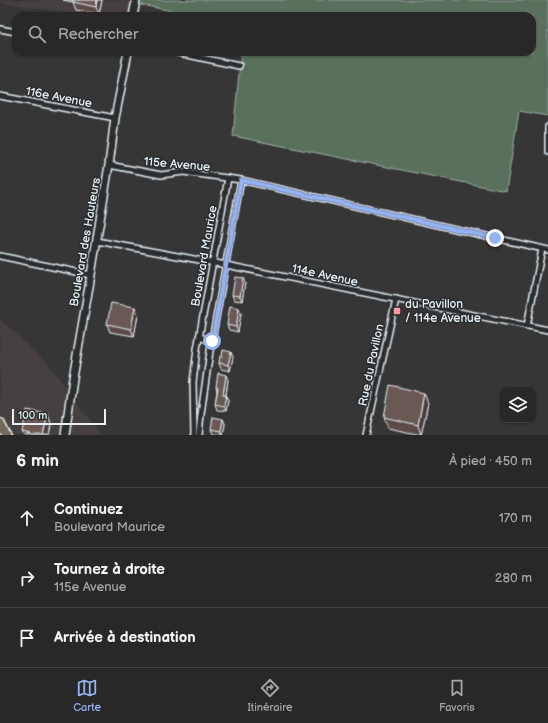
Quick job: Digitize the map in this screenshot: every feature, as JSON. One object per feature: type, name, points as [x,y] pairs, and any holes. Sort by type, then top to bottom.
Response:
[{"type":"main road","points":[[134,12],[136,0]]},
{"type":"main road","name":"Boulevard des Hauteurs","points":[[65,435],[73,378],[109,165],[115,118],[127,56]]},
{"type":"main road","points":[[0,423],[6,435]]},
{"type":"street","points":[[0,29],[12,31]]},
{"type":"street","points":[[193,56],[239,66]]},
{"type":"street","name":"116e Avenue","points":[[0,96],[115,118]]},
{"type":"street","points":[[548,127],[548,152]]},
{"type":"street","name":"115e Avenue","points":[[109,165],[161,175],[183,172],[241,180],[548,250]]},
{"type":"street","name":"Boulevard Maurice","points":[[194,435],[194,382],[199,337],[228,178]]},
{"type":"street","name":"Boulevard Maurice","points":[[200,435],[201,414],[212,341],[241,180]]},
{"type":"street","name":"114e Avenue","points":[[97,241],[212,262],[548,330]]},
{"type":"street","points":[[527,326],[542,249]]},
{"type":"street","points":[[0,256],[91,275]]},
{"type":"street","name":"Rue du Pavillon","points":[[366,435],[396,299]]},
{"type":"street","points":[[199,337],[212,341]]},
{"type":"shaded area","points":[[0,0],[136,0],[134,12],[62,12],[0,2]]},
{"type":"shaded area","points":[[0,319],[49,365],[101,435],[0,435]]},
{"type":"green space","points":[[137,0],[548,0],[548,116],[519,111],[506,191],[233,136],[241,56],[536,56],[536,12],[178,12],[136,4]]},
{"type":"building","points":[[73,0],[97,0],[96,7],[73,2]]},
{"type":"building","points":[[235,277],[243,278],[240,296],[232,295]]},
{"type":"building","points":[[111,303],[135,307],[131,329],[107,324]]},
{"type":"building","points":[[230,306],[239,308],[236,327],[227,325]]},
{"type":"building","points":[[223,350],[231,352],[228,365],[219,363]]},
{"type":"building","points":[[218,373],[226,375],[223,395],[226,395],[224,406],[215,404],[218,388],[216,387]]},
{"type":"building","points":[[390,385],[424,393],[418,425],[384,417]]},
{"type":"building","points":[[27,410],[48,414],[43,435],[31,435],[22,432]]},
{"type":"building","points":[[213,417],[223,419],[221,431],[211,429]]},
{"type":"place","name":"du Pavillon / 114e Avenue","points":[[397,311]]},
{"type":"route","points":[[212,341],[241,180],[495,238]]}]
